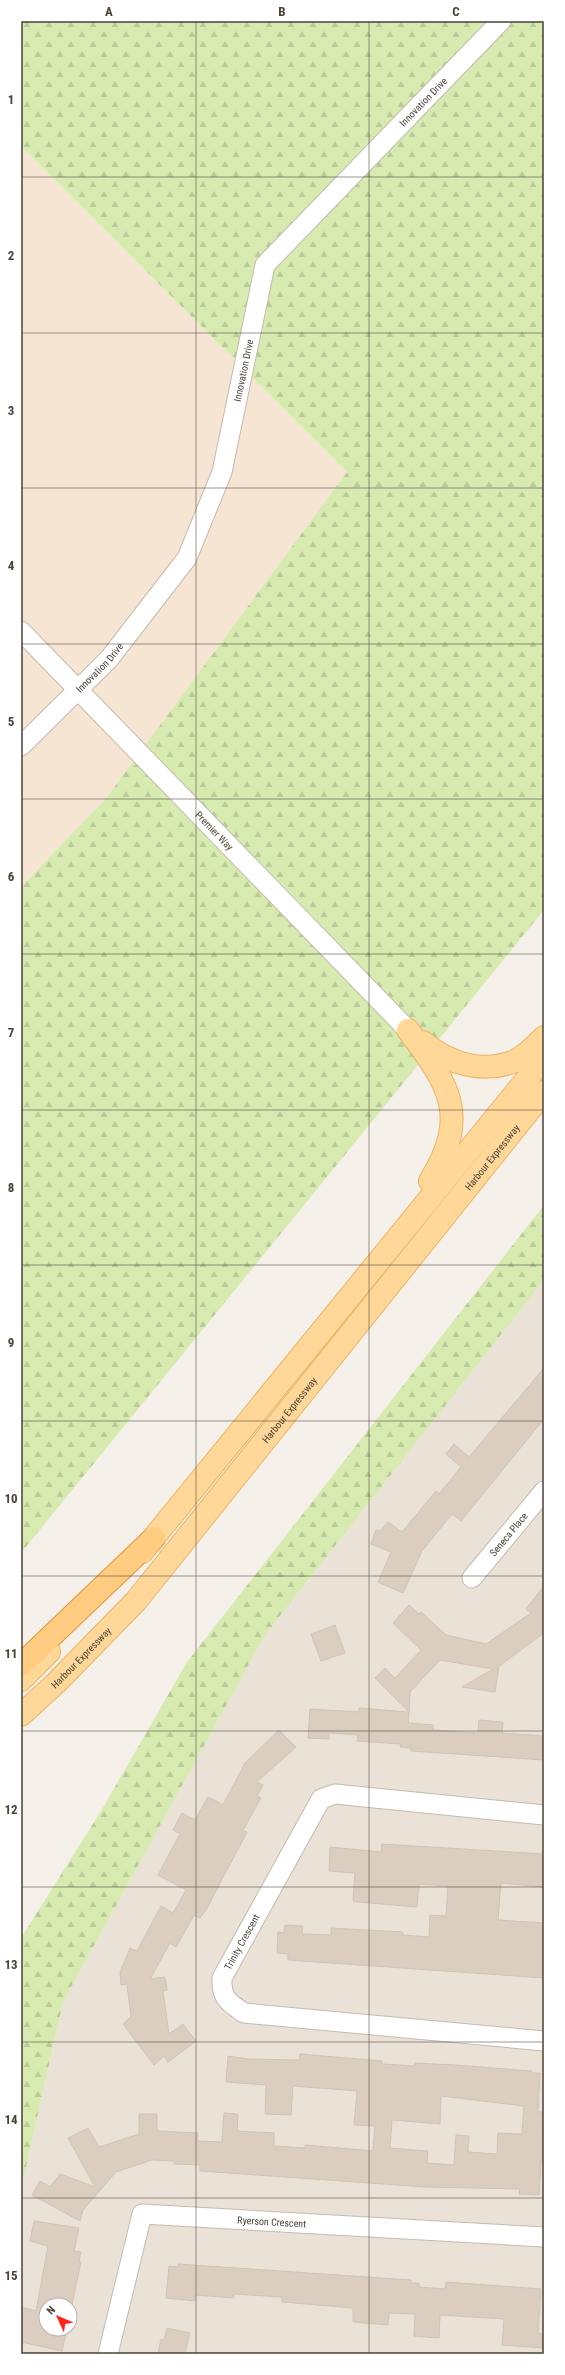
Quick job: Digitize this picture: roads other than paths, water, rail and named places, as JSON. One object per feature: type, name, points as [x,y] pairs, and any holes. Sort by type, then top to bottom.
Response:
[{"type":"highway","points":[[21,1666],[154,1538]]},
{"type":"main road","points":[[408,1030],[430,1048],[464,1066],[486,1068],[515,1061],[531,1050],[544,1037]]},
{"type":"main road","points":[[368,1274],[444,1158],[451,1138],[452,1114],[446,1086],[437,1068],[408,1030]]},
{"type":"main road","points":[[21,1680],[81,1621],[154,1538],[544,1058]]},
{"type":"main road","name":"Harbour Expressway","points":[[21,1715],[56,1683],[136,1601],[544,1092]]},
{"type":"street","name":"Innovation Drive","points":[[21,746],[109,659],[187,558],[222,472],[265,265],[500,21]]},
{"type":"street","name":"Premier Way","points":[[21,631],[408,1030]]},
{"type":"street","name":"Seneca Place","points":[[472,1578],[544,1491]]},
{"type":"street","name":"Trinity Crescent","points":[[544,1815],[335,1794],[321,1799],[222,1978],[222,1992],[231,2004],[244,2013],[544,2041]]},
{"type":"street","name":"Ryerson Crescent","points":[[108,2354],[142,2214],[544,2237]]}]
